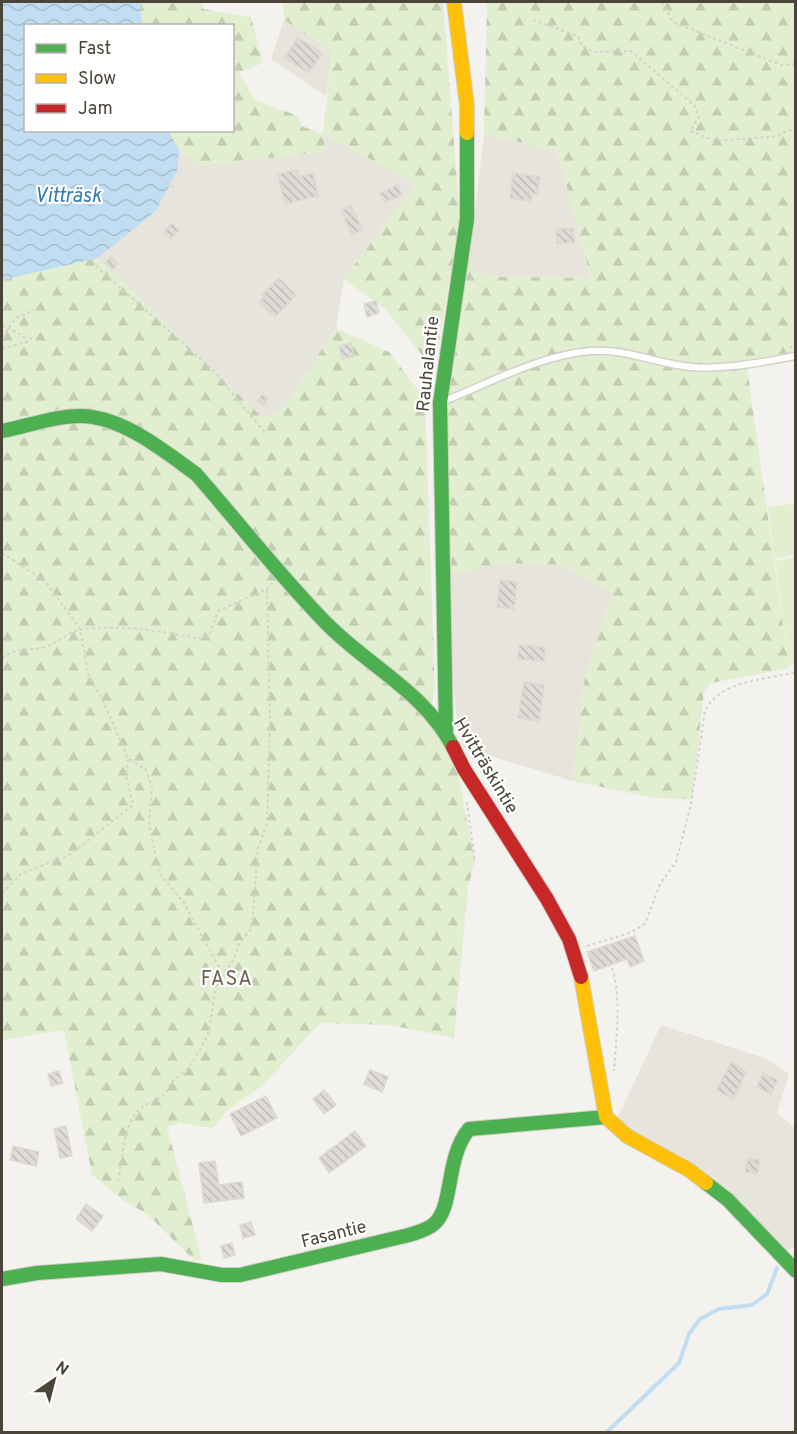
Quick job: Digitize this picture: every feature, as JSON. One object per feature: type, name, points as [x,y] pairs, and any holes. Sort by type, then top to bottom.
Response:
[{"type":"street","name":"Rauhalantie","points":[[446,733],[440,403],[467,219],[467,106],[454,2]]},
{"type":"street","name":"Hvitträskintie","points":[[2,431],[65,418],[90,417],[110,423],[179,461],[196,474],[325,622],[356,652],[414,694],[446,733],[464,769],[547,899],[572,950],[582,982],[606,1117]]},
{"type":"street","points":[[606,1117],[627,1136],[689,1170],[728,1200],[795,1271]]},
{"type":"street","name":"Fasantie","points":[[2,1279],[37,1273],[161,1264],[222,1275],[240,1275],[409,1235],[430,1227],[440,1217],[455,1150],[463,1134],[469,1129],[606,1117]]},
{"type":"lane","points":[[440,403],[560,356],[591,351],[611,351],[690,367],[740,365],[795,356]]},
{"type":"path","points":[[662,2],[673,22],[781,65],[795,64]]},
{"type":"path","points":[[533,20],[578,36],[582,46],[594,51],[631,51],[695,106],[699,117],[690,131],[716,141],[778,135],[788,130],[795,130]]},
{"type":"path","points":[[152,171],[173,187]]},
{"type":"path","points":[[106,238],[114,248]]},
{"type":"path","points":[[96,266],[212,369],[266,434]]},
{"type":"path","points":[[2,337],[16,318],[34,310]]},
{"type":"path","points":[[2,325],[23,336],[27,342]]},
{"type":"path","points":[[2,349],[27,342],[32,338]]},
{"type":"path","points":[[2,552],[46,582],[80,629],[89,678],[100,694],[129,758],[146,770],[152,786],[149,823],[159,873],[184,903],[222,973]]},
{"type":"path","points":[[2,658],[22,648],[40,648],[57,642],[80,629],[146,629],[202,639],[210,633],[218,611],[267,589],[282,574]]},
{"type":"path","points":[[118,1181],[134,1116],[144,1106],[162,1099],[168,1092],[170,1083],[186,1071],[202,1047],[208,1031],[216,985],[222,973],[234,959],[239,944],[252,928],[258,848],[267,824],[270,719],[267,589]]},
{"type":"path","points":[[572,950],[627,934],[645,924],[660,884],[676,862],[691,804],[705,711],[710,701],[718,693],[730,688],[795,672]]},
{"type":"path","points":[[2,893],[22,873],[68,856],[133,805],[126,775],[129,758]]},
{"type":"path","points":[[466,800],[475,862]]},
{"type":"path","points":[[612,968],[615,978],[617,1017],[614,1076]]},
{"type":"shaded area","points":[[284,20],[332,51],[326,96],[271,59]]},
{"type":"shaded area","points":[[324,134],[416,184],[344,279],[336,328],[283,408],[264,419],[98,258],[156,211],[178,169],[179,150],[201,165],[324,151]]},
{"type":"shaded area","points":[[484,134],[557,151],[591,279],[502,277],[468,269]]},
{"type":"shaded area","points":[[505,563],[562,565],[612,592],[584,682],[573,781],[464,748],[458,730],[451,665],[451,574]]},
{"type":"shaded area","points":[[661,1025],[765,1058],[789,1074],[777,1113],[795,1128],[795,1247],[787,1251],[617,1119]]},
{"type":"green space","points":[[140,2],[201,2],[203,9],[251,17],[263,63],[238,73],[256,100],[298,116],[301,126],[323,134],[332,51],[284,20],[283,2],[443,2],[460,220],[434,370],[386,310],[344,279],[416,184],[324,134],[324,152],[201,165],[179,150],[170,132],[234,132],[234,24],[142,24]]},
{"type":"green space","points":[[487,2],[795,2],[795,352],[746,360],[789,668],[711,683],[704,692],[692,799],[654,798],[573,781],[584,682],[612,592],[562,565],[505,563],[451,574],[447,386],[468,269],[502,277],[591,278],[557,151],[484,134]]},
{"type":"green space","points":[[98,258],[264,419],[283,408],[336,328],[389,352],[425,399],[435,690],[427,721],[440,736],[457,768],[475,862],[468,887],[454,1038],[390,1025],[320,1023],[262,1086],[229,1109],[213,1128],[180,1123],[167,1127],[202,1260],[194,1260],[147,1214],[123,1200],[92,1175],[64,1030],[2,1040],[2,280]]},
{"type":"green space","points":[[795,503],[795,555],[774,559],[768,508]]},
{"type":"green space","points":[[795,557],[795,664],[789,666],[775,561]]},
{"type":"water","name":"Vitträsk","points":[[2,2],[140,2],[142,24],[24,24],[24,132],[170,132],[179,150],[178,169],[156,211],[98,258],[2,280]]},
{"type":"building","points":[[298,38],[322,53],[309,73],[285,58]]},
{"type":"building","points":[[297,170],[298,177],[313,173],[318,196],[285,204],[278,174]]},
{"type":"building","points":[[513,173],[540,177],[537,194],[532,193],[531,201],[510,198]]},
{"type":"building","points":[[397,185],[402,195],[385,202],[380,193]]},
{"type":"building","points":[[351,205],[362,230],[352,235],[341,210]]},
{"type":"building","points":[[172,223],[179,230],[171,239],[164,232]]},
{"type":"building","points":[[573,228],[575,242],[557,244],[556,229]]},
{"type":"building","points":[[111,257],[118,264],[112,270],[105,263]]},
{"type":"building","points":[[279,278],[296,295],[275,317],[259,302],[264,297],[262,295]]},
{"type":"building","points":[[376,301],[379,313],[367,317],[364,304]]},
{"type":"building","points":[[351,343],[354,356],[342,359],[339,346]]},
{"type":"building","points":[[262,394],[268,398],[264,405],[258,402]]},
{"type":"building","points":[[500,580],[517,582],[514,609],[497,607]]},
{"type":"building","points":[[519,645],[545,647],[544,661],[518,659]]},
{"type":"building","points":[[524,682],[544,685],[539,721],[518,718]]},
{"type":"building","points":[[635,936],[644,961],[630,967],[627,959],[594,971],[587,952]]},
{"type":"building","points":[[731,1062],[746,1072],[733,1100],[717,1090]]},
{"type":"building","points":[[370,1070],[388,1077],[382,1092],[364,1084]]},
{"type":"building","points":[[59,1071],[63,1083],[51,1086],[48,1074]]},
{"type":"building","points":[[763,1073],[778,1080],[771,1094],[757,1087]]},
{"type":"building","points":[[324,1090],[336,1105],[324,1114],[313,1099]]},
{"type":"building","points":[[266,1096],[277,1118],[241,1136],[230,1114]]},
{"type":"building","points":[[66,1126],[72,1156],[60,1158],[54,1129]]},
{"type":"building","points":[[355,1131],[366,1146],[329,1173],[319,1158]]},
{"type":"building","points":[[13,1146],[39,1152],[36,1166],[10,1160]]},
{"type":"building","points":[[748,1158],[760,1160],[757,1174],[745,1172]]},
{"type":"building","points":[[215,1161],[219,1185],[242,1182],[244,1198],[204,1203],[199,1163]]},
{"type":"building","points":[[86,1204],[103,1216],[92,1231],[76,1219]]},
{"type":"building","points":[[251,1222],[255,1235],[243,1238],[240,1225]]},
{"type":"building","points":[[232,1243],[235,1255],[224,1258],[221,1246]]},
{"type":"waterway","points":[[607,1432],[679,1363],[689,1334],[700,1319],[719,1309],[752,1305],[767,1294],[777,1268]]},
{"type":"traffic: fast","points":[[446,733],[440,403],[467,219],[467,133]]},
{"type":"traffic: fast","points":[[2,431],[60,418],[80,416],[96,418],[127,428],[170,455],[196,474],[326,623],[395,680],[427,710],[453,747]]},
{"type":"traffic: fast","points":[[2,1279],[37,1273],[161,1264],[222,1275],[240,1275],[409,1235],[428,1228],[440,1216],[445,1206],[456,1154],[469,1129],[606,1117]]},
{"type":"traffic: fast","points":[[706,1183],[728,1200],[796,1271]]},
{"type":"traffic: slow","points":[[454,2],[467,106],[467,133]]},
{"type":"traffic: slow","points":[[581,977],[606,1117],[627,1136],[689,1170],[706,1183]]},
{"type":"traffic: jam","points":[[453,747],[464,769],[547,899],[569,939],[581,977]]},
{"type":"district","name":"FASA","points":[[227,980]]}]
